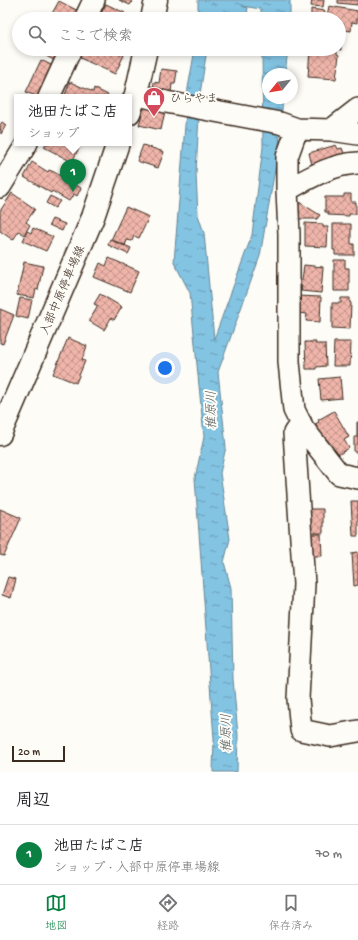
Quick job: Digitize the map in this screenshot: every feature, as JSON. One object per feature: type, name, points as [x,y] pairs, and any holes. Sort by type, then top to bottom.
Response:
[{"type":"main road","points":[[153,12],[156,0]]},
{"type":"main road","points":[[132,104],[144,56]]},
{"type":"main road","name":"入部中原停車場線","points":[[0,434],[93,217],[117,146]]},
{"type":"street","points":[[88,12],[94,0]]},
{"type":"street","points":[[50,94],[68,56]]},
{"type":"street","points":[[132,104],[166,102],[289,126],[358,134]]},
{"type":"street","points":[[331,130],[358,109]]},
{"type":"street","points":[[289,126],[287,157],[289,234],[289,362],[294,410],[303,428],[339,474],[358,478]]},
{"type":"street","points":[[0,187],[25,146]]},
{"type":"street","points":[[287,190],[318,173],[347,164],[358,163]]},
{"type":"street","points":[[301,423],[294,433],[304,584],[298,699],[301,730],[330,736],[358,731]]},
{"type":"water","points":[[198,0],[290,0],[290,12],[261,12],[261,9],[242,6],[248,8],[247,12],[198,12]]},
{"type":"water","name":"椎原川","points":[[194,56],[206,56],[200,94],[196,174],[198,215],[204,233],[214,339],[252,235],[263,147],[263,104],[282,104],[279,146],[260,256],[218,372],[226,447],[220,473],[230,539],[224,562],[231,588],[233,679],[238,735],[237,772],[213,772],[214,739],[195,478],[204,437],[190,293],[174,262],[188,88]]},
{"type":"water","points":[[262,56],[287,56],[286,68],[262,68]]},
{"type":"building","points":[[119,0],[133,0],[130,5]]},
{"type":"building","points":[[312,0],[324,0],[323,7],[311,6]]},
{"type":"building","points":[[338,0],[358,0],[358,5],[338,3]]},
{"type":"building","points":[[59,1],[80,12],[53,12]]},
{"type":"building","points":[[106,4],[123,12],[102,12]]},
{"type":"building","points":[[329,6],[358,11],[357,23],[352,22],[351,31],[346,30],[346,12],[328,12]]},
{"type":"building","points":[[311,9],[325,11],[325,12],[311,12]]},
{"type":"building","points":[[46,56],[58,56],[56,61]]},
{"type":"building","points":[[81,56],[124,56],[115,74],[80,58]]},
{"type":"building","points":[[310,56],[339,56],[336,79],[308,77]]},
{"type":"building","points":[[41,60],[57,68],[45,94],[31,94],[26,92]]},
{"type":"building","points":[[161,69],[177,71],[175,84],[172,84],[171,92],[153,90],[154,82],[159,83]]},
{"type":"building","points":[[70,82],[93,92],[94,88],[106,94],[65,94]]},
{"type":"building","points":[[149,106],[165,111],[161,130],[139,125],[143,110]]},
{"type":"building","points":[[2,122],[6,125],[1,134],[0,125]]},
{"type":"building","points":[[143,145],[164,152],[158,168],[137,161]]},
{"type":"building","points":[[336,145],[338,149],[342,148],[345,156],[312,165],[309,153]]},
{"type":"building","points":[[44,146],[80,146],[72,162]]},
{"type":"building","points":[[32,162],[48,172],[49,170],[54,172],[81,188],[77,196],[74,194],[69,201],[52,191],[51,193],[24,177]]},
{"type":"building","points":[[12,193],[35,209],[26,222],[30,225],[24,235],[19,231],[13,240],[0,231],[0,211]]},
{"type":"building","points":[[344,194],[351,194],[351,202],[356,202],[356,214],[349,214],[349,216],[328,215],[328,212],[325,212],[325,197],[344,197]]},
{"type":"building","points":[[50,196],[60,201],[55,208],[46,203]]},
{"type":"building","points":[[299,202],[320,215],[317,219],[292,219],[291,215]]},
{"type":"building","points":[[126,207],[149,217],[139,238],[134,236],[132,241],[127,240],[125,246],[111,240]]},
{"type":"building","points":[[52,219],[65,224],[62,231],[49,225]]},
{"type":"building","points":[[305,223],[323,224],[323,227],[328,227],[327,247],[305,246]]},
{"type":"building","points":[[333,224],[351,224],[351,244],[354,244],[354,255],[335,255],[335,250],[333,250]]},
{"type":"building","points":[[33,228],[53,237],[46,251],[23,241],[27,231],[31,233]]},
{"type":"building","points":[[110,239],[131,248],[128,254],[108,245]]},
{"type":"building","points":[[109,258],[139,271],[130,292],[94,277],[100,263],[106,266]]},
{"type":"building","points":[[334,260],[345,260],[345,268],[349,268],[349,291],[334,291]]},
{"type":"building","points":[[24,262],[43,266],[38,290],[36,289],[34,298],[17,295]]},
{"type":"building","points":[[304,265],[323,267],[321,293],[301,291],[302,286],[299,286],[300,280],[302,280]]},
{"type":"building","points":[[100,294],[122,307],[114,320],[111,318],[104,330],[89,321],[98,306],[94,304]]},
{"type":"building","points":[[298,296],[321,297],[320,322],[306,321],[307,314],[298,313]]},
{"type":"building","points":[[20,298],[32,300],[28,319],[16,316]]},
{"type":"building","points":[[341,298],[350,298],[350,329],[332,328],[332,303],[341,303]]},
{"type":"building","points":[[0,309],[14,315],[3,344],[0,343]]},
{"type":"building","points":[[68,338],[87,346],[82,360],[85,361],[76,383],[53,374]]},
{"type":"building","points":[[305,342],[325,344],[326,366],[316,367],[316,369],[306,369]]},
{"type":"building","points":[[334,342],[351,342],[350,366],[333,366]]},
{"type":"building","points":[[340,377],[342,398],[321,400],[319,379]]},
{"type":"building","points":[[334,411],[349,437],[344,440],[349,448],[335,457],[315,424],[319,422],[318,420]]},
{"type":"building","points":[[357,422],[358,452],[354,452],[354,437],[357,437]]},
{"type":"building","points":[[351,501],[358,501],[358,536],[353,536]]},
{"type":"building","points":[[0,509],[21,518],[4,556],[0,555]]},
{"type":"building","points":[[309,509],[323,509],[323,533],[310,533]]},
{"type":"building","points":[[311,534],[321,534],[322,556],[311,556]]},
{"type":"building","points":[[358,552],[358,585],[354,586],[352,553]]},
{"type":"building","points":[[8,577],[16,579],[11,598],[2,595]]},
{"type":"place","name":"ひらやま","points":[[154,118]]},
{"type":"place","name":"池田たばこ店","points":[[73,192]]}]
